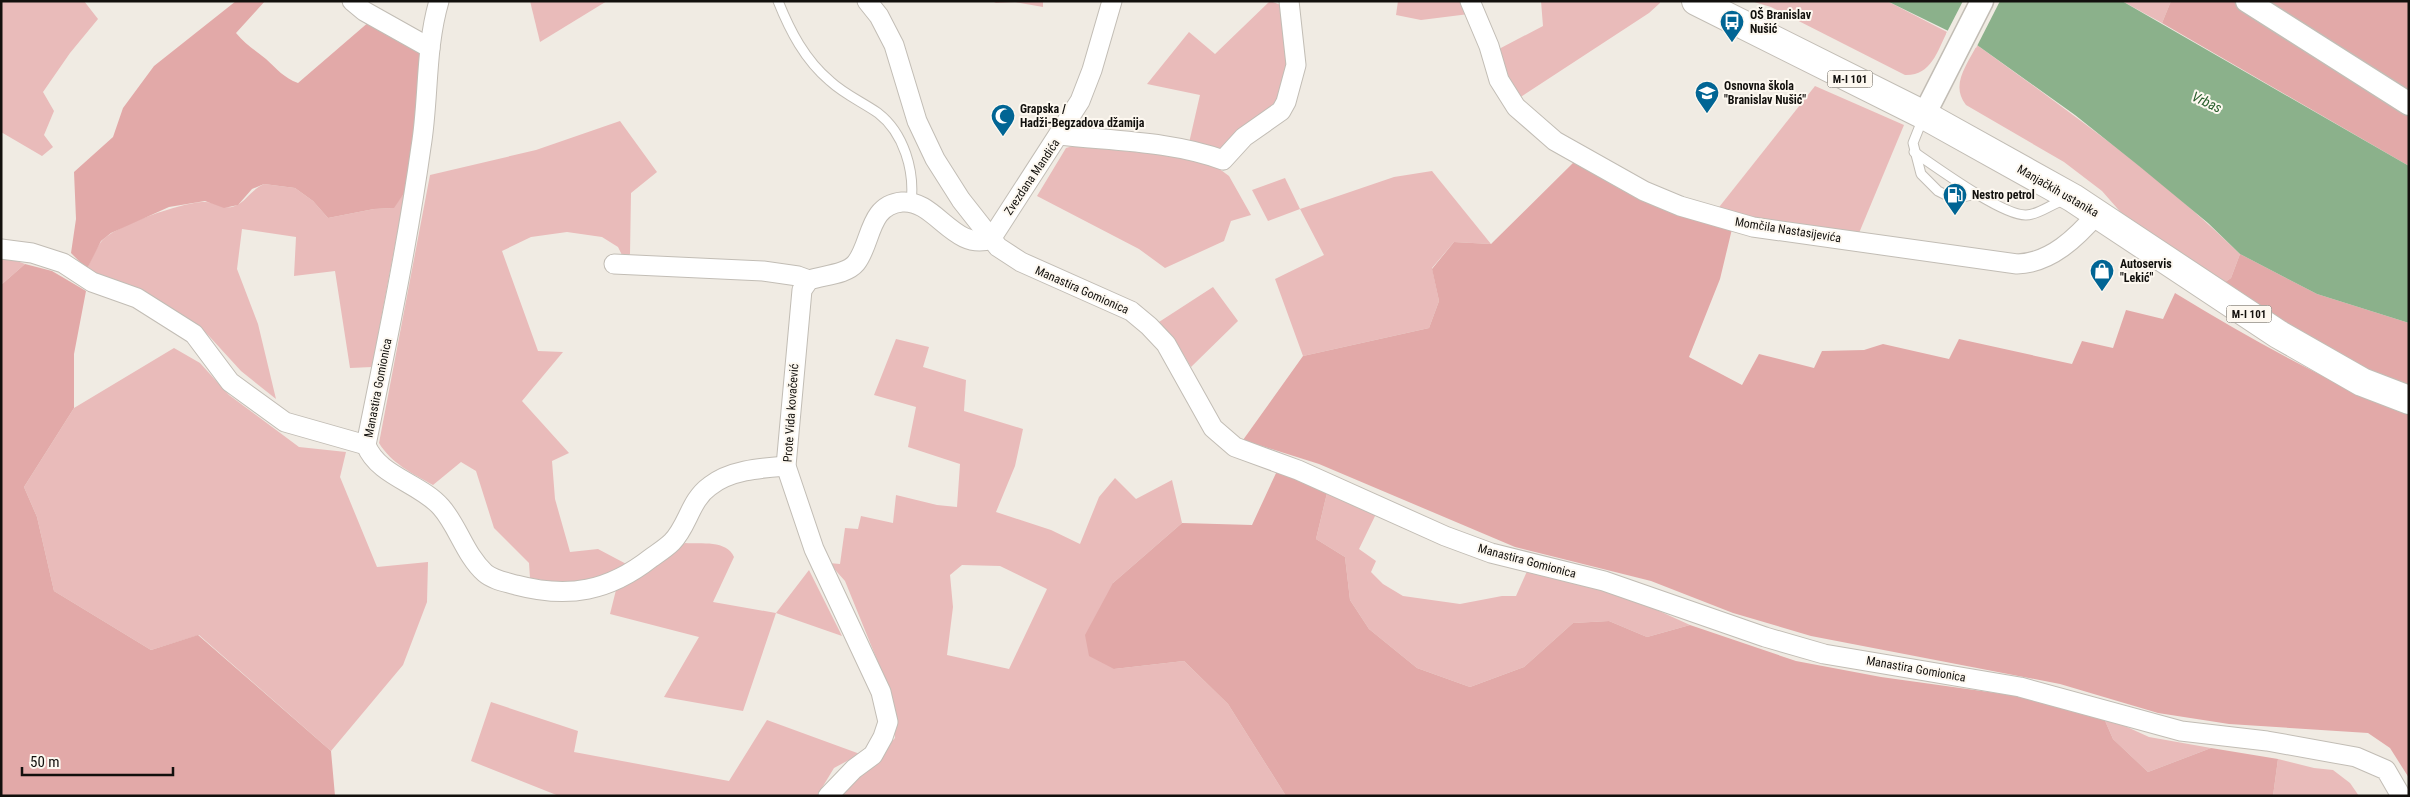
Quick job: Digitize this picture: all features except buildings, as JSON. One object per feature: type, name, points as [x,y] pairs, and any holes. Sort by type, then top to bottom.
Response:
[{"type":"main road","name":"Manjačkih ustanika","points":[[1696,1],[1924,115],[2073,198],[2278,334],[2362,382],[2409,400]]},
{"type":"street","points":[[352,1],[364,11],[430,48]]},
{"type":"street","name":"Manastira Gomionica","points":[[1,250],[32,253],[63,263],[92,282],[137,298],[194,334],[230,382],[285,422],[366,445],[396,295],[417,176],[423,136],[430,48],[434,17],[439,1]]},
{"type":"street","name":"Manastira Gomionica","points":[[867,1],[879,16],[894,45],[918,120],[935,159],[961,200],[991,239],[1013,258],[1131,311],[1149,326],[1166,344],[1214,428],[1227,442],[1235,447],[1298,470],[1445,536],[1491,553],[1604,581],[1765,637],[1824,654],[2020,687],[2181,732],[2267,741],[2356,757],[2386,770],[2401,796]]},
{"type":"street","name":"Zvezdana Mandića","points":[[991,239],[1080,101],[1092,70],[1112,1]]},
{"type":"street","points":[[1059,135],[1176,148],[1203,153],[1222,160],[1244,137],[1281,111],[1286,102],[1296,65],[1289,1]]},
{"type":"street","name":"Momčila Nastasijevića","points":[[1470,1],[1489,46],[1499,80],[1516,107],[1555,141],[1644,191],[1680,206],[1753,227],[2017,264],[2037,261],[2076,238],[2098,213]]},
{"type":"street","points":[[1924,115],[1982,1]]},
{"type":"street","points":[[2248,1],[2409,104]]},
{"type":"street","points":[[614,264],[763,271],[798,276],[809,280],[850,268],[856,263],[876,217],[890,206],[902,202],[920,206],[962,236],[978,242],[991,239]]},
{"type":"street","name":"Prote Vida kovačević","points":[[809,280],[801,296],[786,466],[814,549],[881,692],[888,722],[883,737],[873,755],[854,769],[828,796]]},
{"type":"street","points":[[366,445],[376,460],[440,505],[476,563],[487,575],[523,587],[555,591],[585,591],[609,584],[630,574],[672,543],[679,534],[693,505],[714,482],[750,470],[786,466]]},
{"type":"lane","points":[[778,1],[791,33],[812,62],[829,81],[888,122],[897,134],[909,163],[913,185],[911,203]]},
{"type":"lane","points":[[1924,115],[1915,136],[1914,152],[1921,174],[1938,191],[1956,199],[1976,194]]},
{"type":"lane","points":[[1914,152],[1976,194],[2018,215],[2029,215],[2051,204],[2073,198]]},
{"type":"shaded area","points":[[1,1],[84,1],[98,19],[70,53],[43,92],[54,111],[44,135],[53,147],[42,156],[1,132]]},
{"type":"shaded area","points":[[236,1],[265,1],[236,33],[281,73],[298,83],[370,21],[422,54],[411,169],[405,192],[394,208],[374,209],[328,218],[313,201],[295,188],[264,184],[252,189],[238,205],[224,208],[205,201],[169,207],[111,233],[101,241],[87,269],[71,253],[76,219],[74,172],[113,137],[123,108],[154,66]]},
{"type":"shaded area","points":[[530,1],[607,1],[540,42]]},
{"type":"shaded area","points":[[992,1],[1043,1],[1043,7],[1015,2],[996,3]]},
{"type":"shaded area","points":[[1270,1],[1281,5],[1290,64],[1275,111],[1225,151],[1189,143],[1200,95],[1147,84],[1189,32],[1215,54]]},
{"type":"shaded area","points":[[1398,1],[1464,1],[1469,14],[1421,20],[1396,15]]},
{"type":"shaded area","points":[[1541,1],[1660,1],[1660,3],[1649,13],[1519,98],[1507,78],[1497,50],[1543,26]]},
{"type":"shaded area","points":[[1751,1],[1887,1],[1947,32],[1936,55],[1927,67],[1921,72],[1905,75],[1771,7]]},
{"type":"shaded area","points":[[2122,1],[2171,1],[2162,23]]},
{"type":"shaded area","points":[[2171,1],[2409,1],[2409,166],[2162,23]]},
{"type":"shaded area","points":[[1977,45],[2113,145],[2209,225],[2240,254],[2231,278],[2221,285],[2124,216],[2102,191],[2064,162],[1966,105],[1961,98],[1960,82]]},
{"type":"shaded area","points":[[1815,86],[1904,125],[1859,233],[1760,221],[1716,211]]},
{"type":"shaded area","points":[[620,121],[657,172],[631,193],[630,254],[624,259],[618,247],[602,237],[567,232],[531,237],[502,251],[538,351],[563,352],[522,401],[569,453],[552,461],[555,499],[570,552],[598,549],[632,567],[578,586],[530,578],[529,563],[494,528],[476,471],[461,462],[433,485],[396,462],[379,443],[430,175],[536,150]]},
{"type":"shaded area","points":[[1073,146],[1186,157],[1210,162],[1229,176],[1251,215],[1231,221],[1224,241],[1165,268],[1139,249],[1037,196],[1066,148]]},
{"type":"shaded area","points":[[1574,162],[1620,189],[1666,210],[1732,229],[1720,279],[1689,357],[1742,385],[1759,354],[1814,368],[1822,351],[1864,350],[1883,344],[1949,359],[1959,339],[2072,364],[2082,341],[2113,348],[2126,310],[2163,319],[2175,293],[2289,359],[2378,402],[2409,414],[2409,778],[2390,748],[2368,733],[2229,724],[2158,713],[2060,684],[1811,636],[1733,613],[1651,581],[1515,547],[1319,464],[1243,440],[1303,356],[1429,328],[1439,301],[1432,269],[1454,242],[1491,244]]},
{"type":"shaded area","points":[[1432,171],[1491,244],[1454,242],[1432,268],[1439,301],[1429,328],[1303,356],[1275,279],[1324,255],[1300,209],[1394,177]]},
{"type":"shaded area","points":[[1285,178],[1300,209],[1268,221],[1252,190]]},
{"type":"shaded area","points":[[264,184],[295,188],[313,201],[328,218],[374,209],[393,208],[405,192],[372,367],[350,368],[335,271],[294,276],[296,237],[242,229],[237,269],[258,324],[276,399],[241,371],[198,326],[87,269],[101,242],[133,222],[165,210],[194,203],[208,202],[224,207],[233,207]]},
{"type":"shaded area","points":[[2240,254],[2317,294],[2409,323],[2409,388],[2358,368],[2221,285],[2231,278]]},
{"type":"shaded area","points":[[1,255],[25,264],[1,285]]},
{"type":"shaded area","points":[[25,264],[52,271],[86,291],[74,354],[74,408],[24,487],[37,517],[54,591],[151,650],[198,635],[331,751],[335,796],[1,796],[1,285]]},
{"type":"shaded area","points":[[1213,287],[1238,321],[1191,367],[1174,339],[1159,322]]},
{"type":"shaded area","points":[[896,339],[929,347],[923,367],[966,380],[964,411],[1023,429],[1015,466],[996,512],[1051,530],[1080,544],[1099,497],[1115,478],[1136,499],[1172,480],[1182,523],[1113,583],[1114,669],[1184,661],[1228,704],[1286,796],[840,796],[895,738],[886,682],[845,581],[829,563],[840,564],[845,528],[858,529],[861,516],[893,523],[896,495],[937,505],[957,507],[960,464],[908,447],[916,407],[874,395]],"holes":[[[962,565],[1000,566],[1047,589],[1009,669],[947,655],[953,607],[950,575]]]},
{"type":"shaded area","points":[[174,348],[200,363],[229,395],[299,447],[346,452],[340,477],[377,567],[428,562],[427,602],[403,665],[331,751],[199,635],[151,650],[54,591],[37,517],[24,487],[74,408]]},
{"type":"shaded area","points":[[1277,471],[1327,493],[1316,539],[1345,557],[1350,600],[1369,629],[1417,668],[1470,687],[1524,667],[1573,623],[1609,621],[1647,637],[1690,625],[1796,661],[1881,677],[2039,699],[2103,716],[2113,739],[2148,772],[2211,748],[2278,759],[2273,796],[1286,796],[1228,704],[1184,661],[1114,669],[1089,656],[1085,635],[1113,583],[1182,523],[1252,525]]},
{"type":"shaded area","points":[[1327,493],[1376,514],[1359,549],[1376,561],[1371,572],[1383,584],[1403,596],[1460,604],[1502,596],[1516,596],[1528,569],[1611,589],[1690,625],[1647,637],[1609,621],[1573,623],[1524,667],[1470,687],[1417,668],[1369,629],[1350,600],[1345,557],[1316,539]]},
{"type":"shaded area","points":[[685,543],[720,545],[731,552],[734,557],[713,602],[776,613],[743,711],[664,697],[699,637],[610,614],[616,590],[647,573]]},
{"type":"shaded area","points":[[809,570],[842,636],[776,613]]},
{"type":"shaded area","points":[[491,702],[578,731],[574,752],[729,781],[767,720],[860,754],[834,768],[817,796],[559,796],[471,761]]},
{"type":"shaded area","points":[[2103,716],[2149,737],[2211,748],[2148,772],[2113,739]]},
{"type":"shaded area","points":[[2278,759],[2314,768],[2333,770],[2350,783],[2359,796],[2273,796]]},
{"type":"water","name":"Vrbas","points":[[1887,1],[2122,1],[2409,166],[2409,323],[2317,294],[2240,254],[2208,223],[2075,115],[1977,45]]},
{"type":"pier","points":[[1963,1],[2000,1],[1976,48],[1946,34]]},
{"type":"place","name":"OŠ Branislav Nušić","points":[[1732,43]]},
{"type":"place","name":"Osnovna škola \"Branislav Nušić\"","points":[[1707,114]]},
{"type":"place","name":"Grapska / Hadži-Begzadova džamija","points":[[1003,137]]},
{"type":"place","name":"Nestro petrol","points":[[1955,216]]},
{"type":"place","name":"Autoservis \"Lekić\"","points":[[2102,292]]}]
